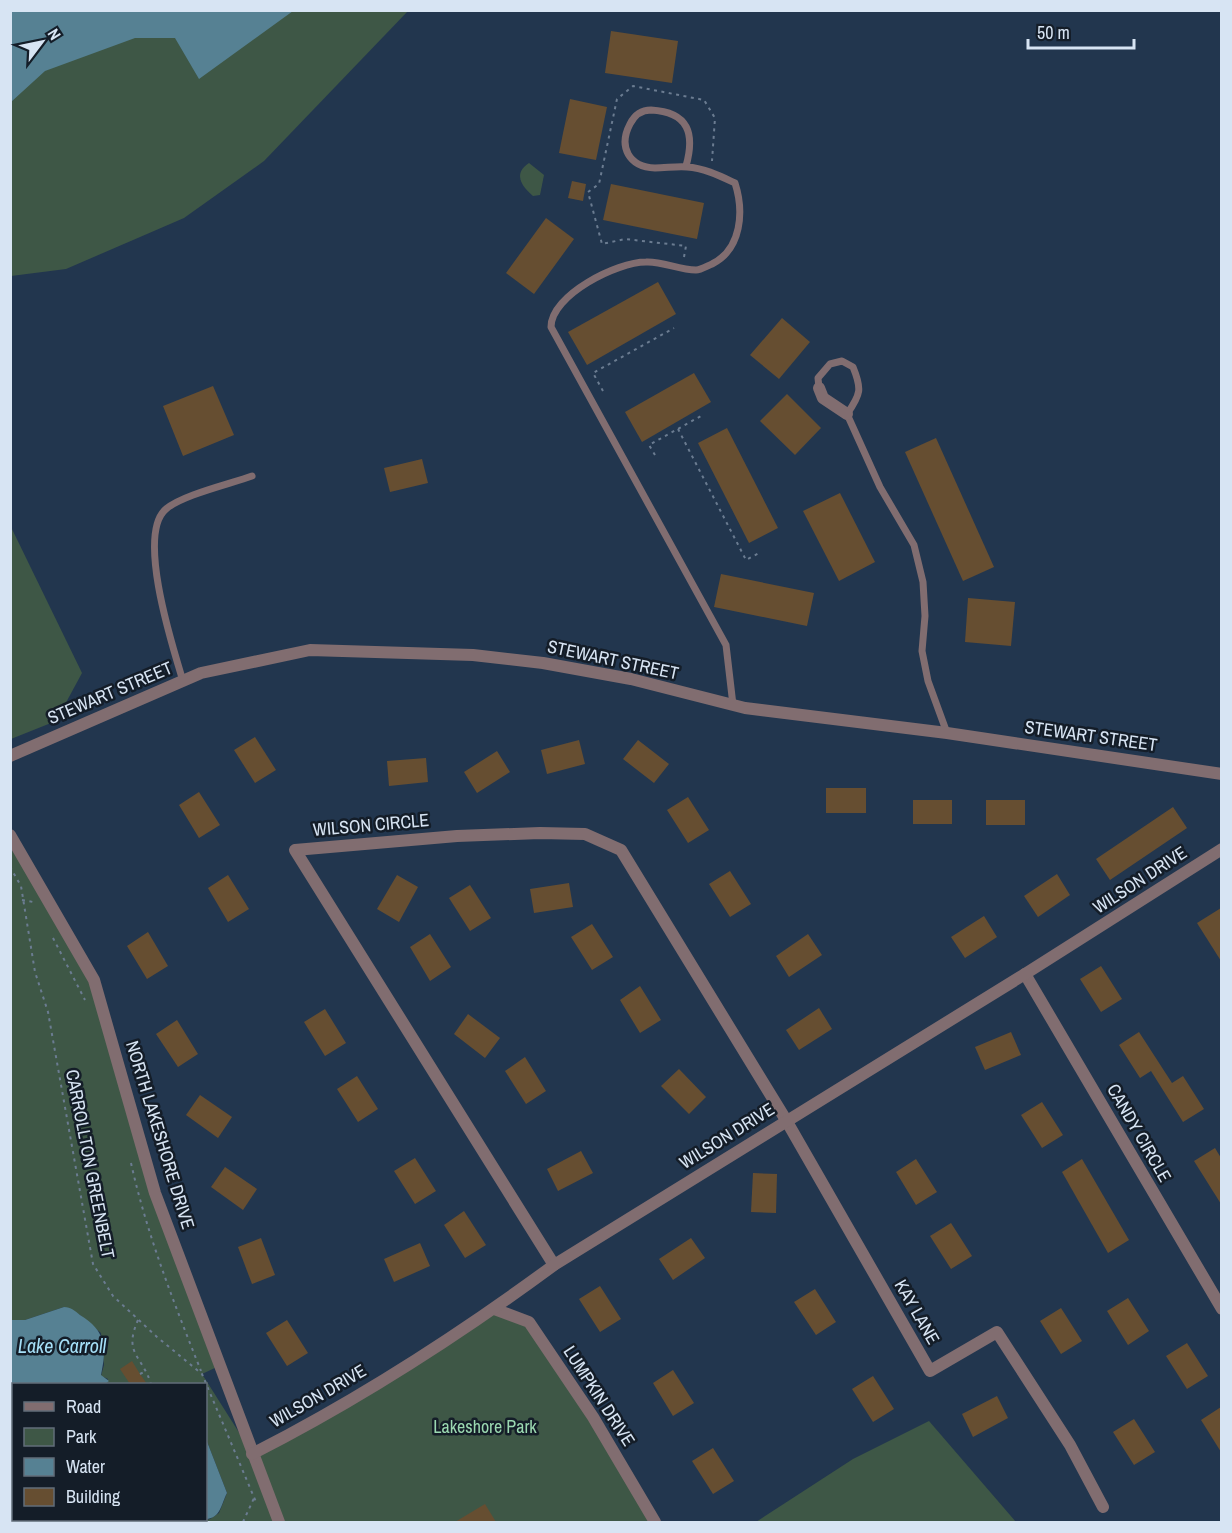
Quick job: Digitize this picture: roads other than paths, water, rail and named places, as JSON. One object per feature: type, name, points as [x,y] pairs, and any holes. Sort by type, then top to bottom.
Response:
[{"type":"street","points":[[819,388],[823,398],[847,414]]},
{"type":"street","name":"STEWART STREET","points":[[10,756],[201,673],[310,650],[473,655],[543,663],[631,679],[733,705],[947,733],[1221,774]]},
{"type":"street","name":"WILSON CIRCLE","points":[[554,1265],[294,850],[457,836],[540,833],[585,834],[621,850],[786,1120]]},
{"type":"street","name":"NORTH LAKESHORE DRIVE","points":[[10,835],[94,980],[154,1193],[279,1522]]},
{"type":"street","name":"WILSON DRIVE","points":[[252,1454],[328,1414],[494,1309],[554,1265],[1025,974],[1221,849]]},
{"type":"street","name":"CANDY CIRCLE","points":[[1025,974],[1221,1309]]},
{"type":"street","name":"KAY LANE","points":[[786,1120],[930,1371],[997,1332],[1070,1445],[1103,1507]]},
{"type":"street","name":"LUMPKIN DRIVE","points":[[494,1309],[529,1322],[593,1417],[655,1522]]},
{"type":"lane","points":[[686,166],[691,146],[689,132],[680,118],[661,111],[645,110],[634,116],[624,140],[624,150],[629,157],[652,168],[686,166],[711,172],[735,183],[740,199],[740,227],[733,244],[718,261],[698,270],[646,261],[616,268],[561,301],[550,317],[550,327],[726,645],[733,705]]},
{"type":"lane","points":[[819,388],[818,378],[830,364],[842,361],[853,367],[861,386],[856,402],[847,414],[880,487],[914,545],[923,582],[925,615],[922,651],[928,681],[947,733]]},
{"type":"lane","points":[[183,681],[158,588],[155,557],[156,527],[160,517],[176,503],[252,476]]},
{"type":"water","points":[[11,10],[293,11],[199,79],[175,38],[135,38],[45,71],[11,102]]},
{"type":"water","name":"Lake Carroll","points":[[64,1307],[89,1321],[102,1340],[104,1356],[101,1375],[109,1381],[106,1383],[12,1383],[12,1521],[200,1521],[11,1522],[11,1320],[25,1320]]},
{"type":"water","points":[[207,1442],[227,1493],[220,1510],[207,1519]]},
{"type":"park label","name":"Lakeshore Park","points":[[485,1427]]}]
